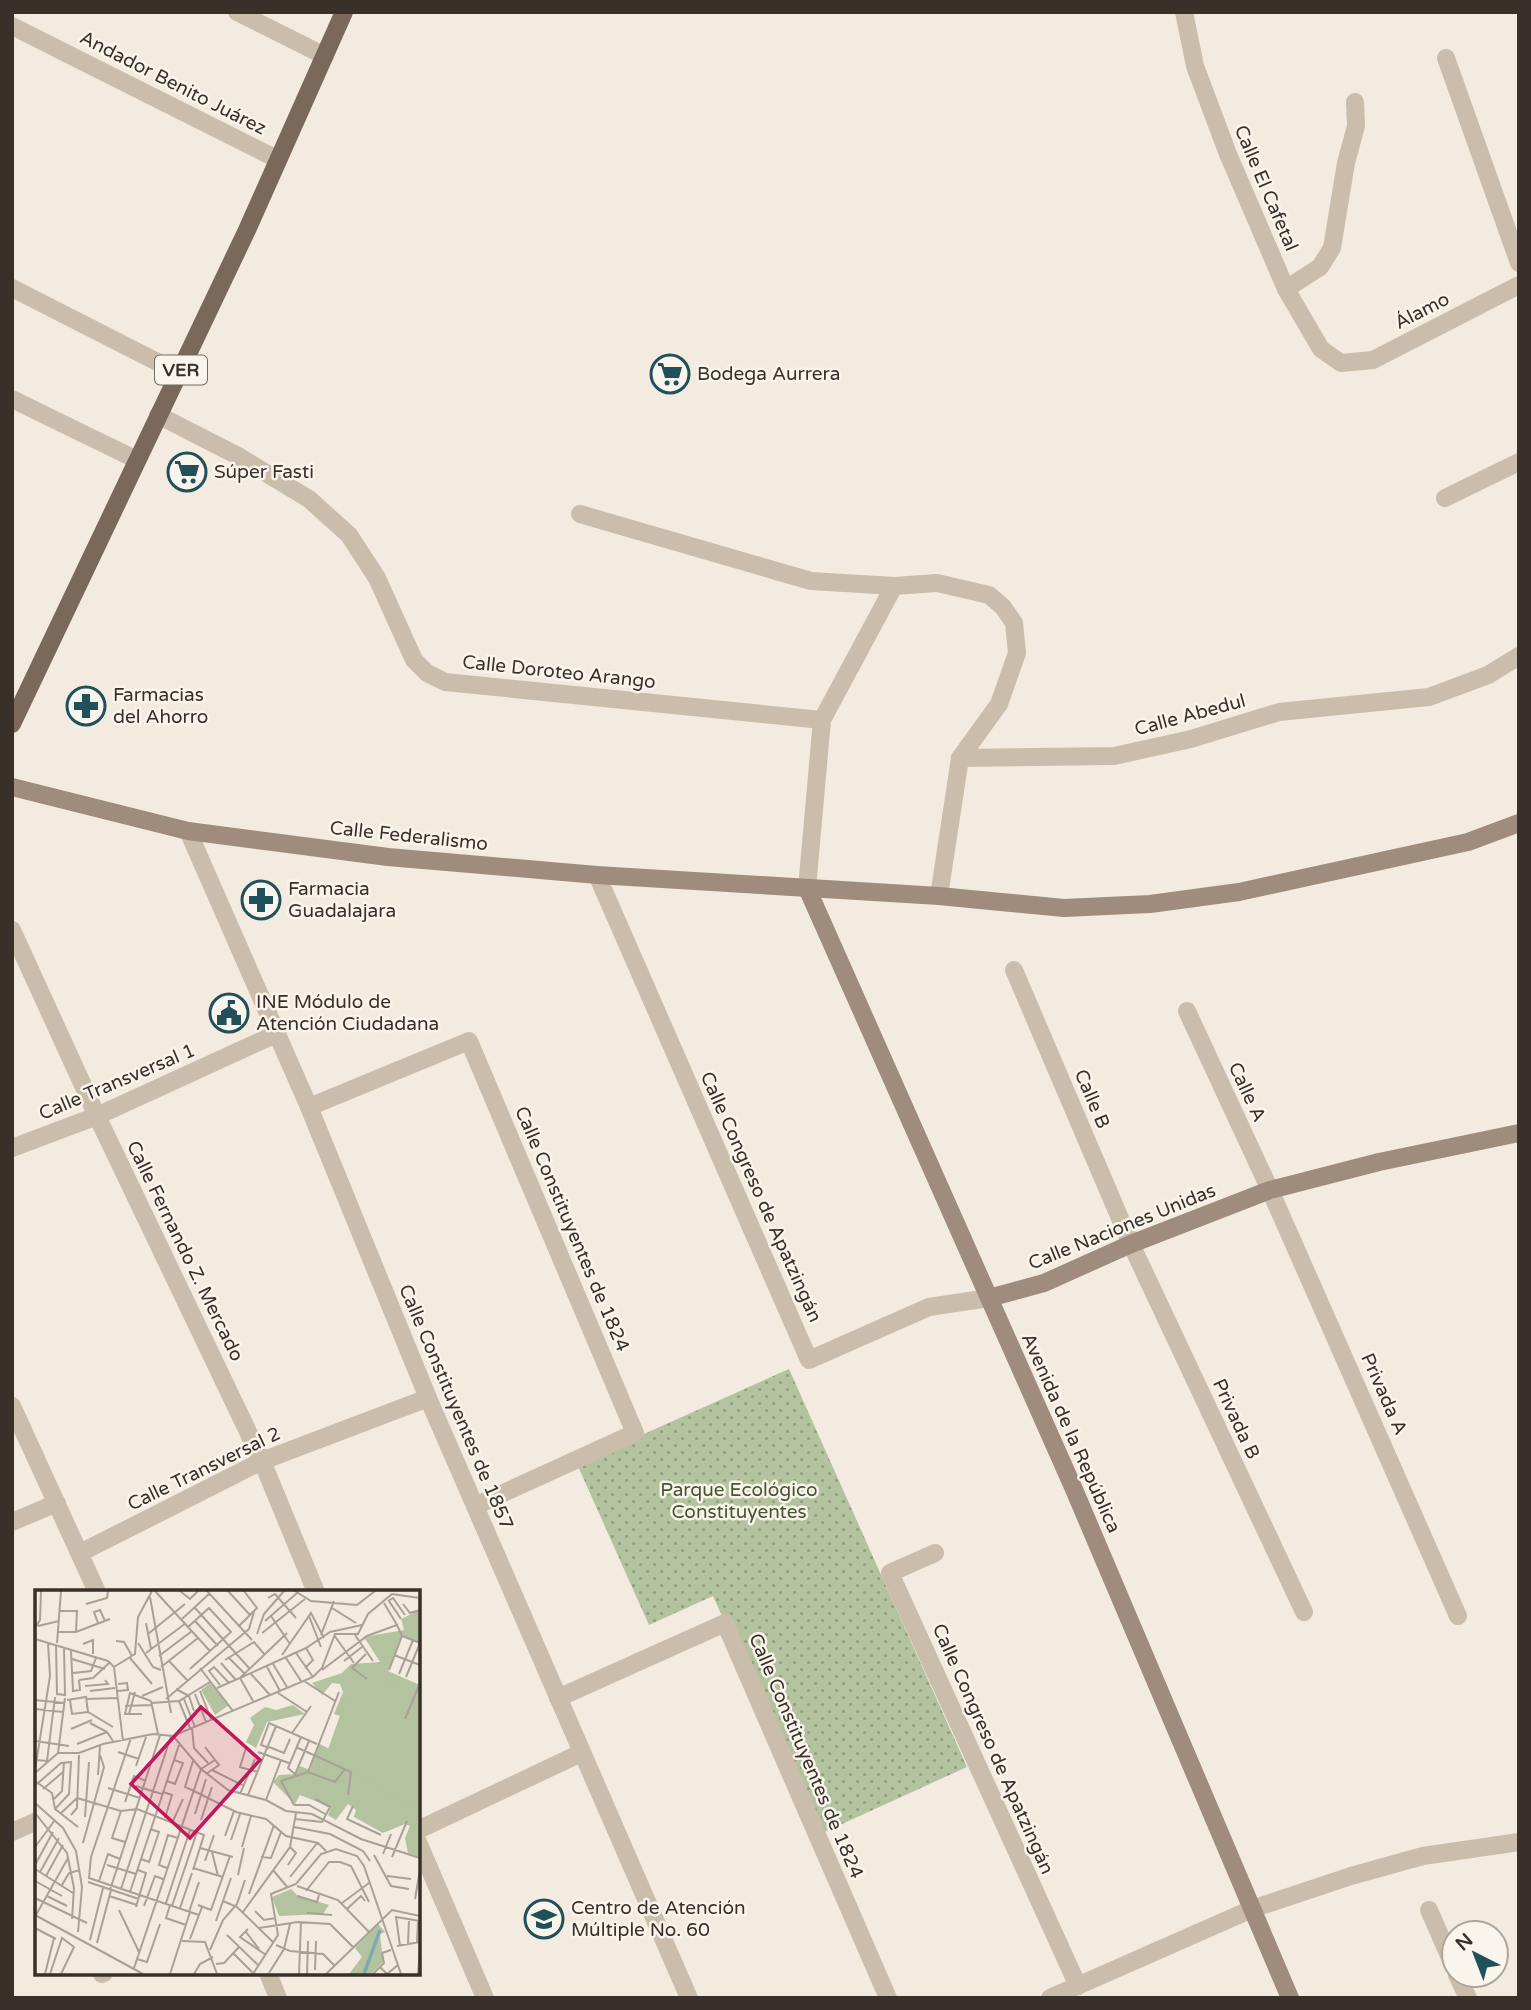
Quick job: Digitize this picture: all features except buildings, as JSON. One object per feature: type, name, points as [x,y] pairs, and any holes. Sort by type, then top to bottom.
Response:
[{"type":"main road","name":"VER","points":[[12,724],[247,230],[344,12]]},
{"type":"main road","name":"Calle Federalismo","points":[[12,787],[188,831],[388,857],[597,875],[939,896],[1064,908],[1150,904],[1239,892],[1455,845],[1519,823]]},
{"type":"main road","name":"Avenida de la República","points":[[807,888],[1073,1487],[1290,1998]]},
{"type":"main road","name":"Calle Naciones Unidas","points":[[989,1298],[1044,1283],[1131,1244],[1270,1190],[1379,1162],[1519,1133]]},
{"type":"street","points":[[237,12],[325,56]]},
{"type":"street","name":"Calle El Cafetal","points":[[1184,12],[1195,66],[1228,155],[1286,289],[1321,349],[1341,363]]},
{"type":"street","name":"Andador Benito Juárez","points":[[12,26],[277,159]]},
{"type":"street","points":[[1446,58],[1519,263]]},
{"type":"street","points":[[1286,289],[1320,267],[1332,248],[1346,163],[1356,126],[1355,102]]},
{"type":"street","name":"Álamo","points":[[1341,363],[1373,360],[1519,285]]},
{"type":"street","points":[[12,288],[179,373]]},
{"type":"street","points":[[12,399],[137,460]]},
{"type":"street","name":"Calle Doroteo Arango","points":[[158,415],[238,456],[309,499],[349,535],[377,578],[414,660],[426,673],[445,682],[822,720]]},
{"type":"street","points":[[1445,498],[1519,462]]},
{"type":"street","points":[[580,514],[811,581],[894,586],[937,583],[989,595],[1003,607],[1014,623],[1017,653],[999,704],[960,758],[939,896]]},
{"type":"street","points":[[807,888],[822,720],[894,586]]},
{"type":"street","name":"Calle Abedul","points":[[960,758],[1114,756],[1191,739],[1279,712],[1429,696],[1488,675],[1519,656]]},
{"type":"street","name":"Calle Constituyentes de 1857","points":[[188,831],[309,1107],[428,1398],[689,1998]]},
{"type":"street","name":"Calle Congreso de Apatzingán","points":[[597,875],[809,1360],[929,1307],[989,1298]]},
{"type":"street","name":"Calle Fernando Z. Mercado","points":[[12,930],[97,1116],[262,1461],[315,1590]]},
{"type":"street","name":"Calle B","points":[[1014,970],[1131,1244]]},
{"type":"street","name":"Calle A","points":[[1187,1011],[1270,1190]]},
{"type":"street","name":"Calle Transversal 1","points":[[12,1148],[97,1116],[276,1034]]},
{"type":"street","name":"Calle Constituyentes de 1824","points":[[309,1107],[470,1041],[635,1433],[475,1506]]},
{"type":"street","name":"Privada A","points":[[1270,1190],[1458,1616]]},
{"type":"street","name":"Privada B","points":[[1131,1244],[1304,1612]]},
{"type":"street","name":"Calle Transversal 2","points":[[80,1553],[262,1461],[428,1398]]},
{"type":"street","points":[[12,1406],[96,1590]]},
{"type":"street","points":[[12,1522],[57,1503]]},
{"type":"street","name":"Calle Congreso de Apatzingán","points":[[935,1553],[890,1573],[1078,1986]]},
{"type":"street","name":"Calle Constituyentes de 1824","points":[[558,1698],[725,1623],[887,1998]]},
{"type":"street","points":[[420,1829],[581,1753]]},
{"type":"street","points":[[12,1832],[35,1823]]},
{"type":"street","points":[[1050,1998],[1252,1909],[1423,1856],[1519,1842]]},
{"type":"street","points":[[420,1847],[485,1998]]},
{"type":"street","points":[[1429,1910],[1440,1935]]},
{"type":"street","points":[[269,1975],[278,1998]]},
{"type":"green space","name":"Parque Ecológico Constituyentes","points":[[789,1369],[967,1767],[820,1834],[713,1596],[649,1625],[577,1464]]},
{"type":"place","name":"Bodega Aurrera","points":[[670,374]]},
{"type":"place","name":"Súper Fasti","points":[[187,472]]},
{"type":"place","name":"Farmacias del Ahorro","points":[[86,706]]},
{"type":"place","name":"Farmacia Guadalajara","points":[[261,900]]},
{"type":"place","name":"INE Módulo de Atención Ciudadana","points":[[229,1013]]},
{"type":"place","name":"Centro de Atención Múltiple No. 60","points":[[544,1919]]}]
